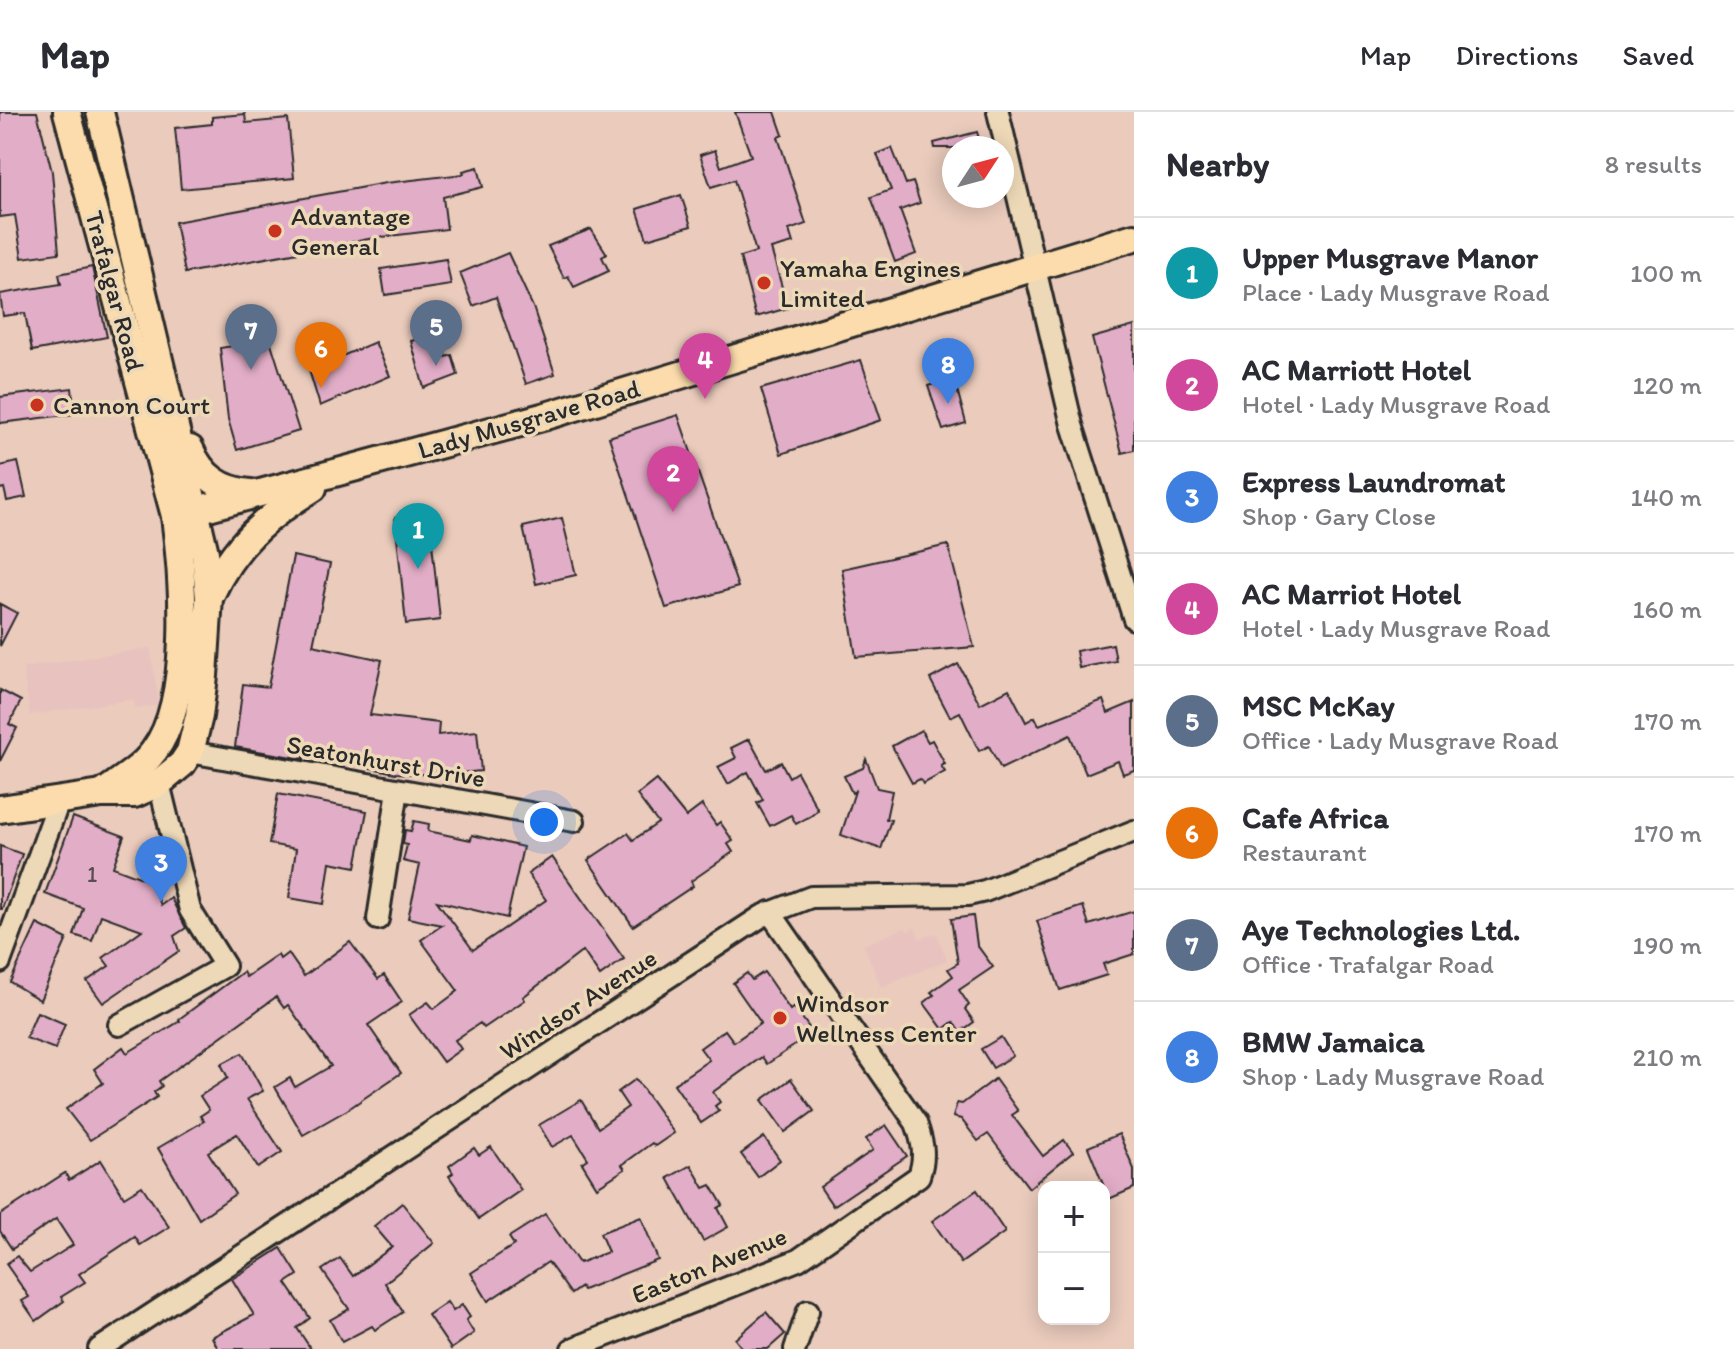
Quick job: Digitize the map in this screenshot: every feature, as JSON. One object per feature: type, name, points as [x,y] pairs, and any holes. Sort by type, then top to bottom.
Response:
[{"type":"main road","name":"Trafalgar Road","points":[[67,112],[186,513]]},
{"type":"main road","name":"Trafalgar Road","points":[[100,112],[173,409],[186,513]]},
{"type":"main road","name":"Lady Musgrave Road","points":[[186,513],[546,416],[1134,237]]},
{"type":"main road","points":[[173,409],[193,456],[207,476],[226,491],[261,494]]},
{"type":"main road","points":[[209,597],[225,563],[237,548],[286,506],[333,475]]},
{"type":"main road","points":[[0,809],[102,794],[134,794],[159,783],[182,764],[190,752],[204,676],[209,597],[186,513]]},
{"type":"main road","points":[[102,794],[153,753],[169,724],[183,628],[182,565],[186,513]]},
{"type":"street","points":[[998,112],[1032,267],[1081,456],[1134,619]]},
{"type":"street","name":"Seatonhurst Drive","points":[[190,752],[574,821]]},
{"type":"street","points":[[119,1025],[225,966],[190,910],[159,783]]},
{"type":"street","points":[[378,919],[398,790]]},
{"type":"street","points":[[0,962],[59,801]]},
{"type":"street","name":"Windsor Avenue","points":[[99,1349],[770,912],[811,897],[968,895],[1134,831]]},
{"type":"street","name":"Easton Avenue","points":[[572,1349],[798,1260],[919,1176],[924,1162],[924,1145],[916,1123],[770,912]]},
{"type":"street","points":[[795,1349],[808,1311]]},
{"type":"shaded area","points":[[150,648],[159,705],[136,709],[133,699],[30,715],[23,668]]},
{"type":"shaded area","points":[[905,928],[907,932],[915,928],[920,939],[936,933],[947,960],[881,987],[864,945]]},
{"type":"building","points":[[0,112],[37,112],[52,172],[59,253],[22,258],[15,215],[0,217]]},
{"type":"building","points":[[735,112],[775,112],[783,135],[778,137],[806,224],[789,230],[793,243],[771,249],[788,308],[756,317],[740,257],[756,252],[734,180],[711,187],[700,155],[715,150],[721,167],[751,156]]},
{"type":"building","points":[[245,114],[246,123],[288,119],[294,178],[181,189],[175,128],[212,124],[212,117]]},
{"type":"building","points":[[942,141],[942,148],[935,148],[934,143]]},
{"type":"building","points":[[892,148],[906,184],[913,182],[920,203],[900,210],[916,254],[895,262],[871,197],[891,190],[877,154]]},
{"type":"building","name":"Advantage General","points":[[478,167],[483,187],[443,197],[447,229],[374,238],[185,273],[175,222],[386,183],[464,174],[463,171]]},
{"type":"building","points":[[681,195],[691,226],[647,239],[637,209]]},
{"type":"building","points":[[591,229],[607,254],[602,257],[609,271],[574,287],[568,276],[564,278],[548,246]]},
{"type":"building","points":[[508,253],[533,307],[555,374],[526,384],[496,297],[473,306],[460,273]]},
{"type":"building","points":[[446,259],[451,285],[385,295],[381,269]]},
{"type":"building","points":[[92,267],[107,337],[32,351],[25,313],[3,316],[0,294],[61,284],[59,274]]},
{"type":"building","points":[[1134,326],[1134,450],[1122,453],[1092,338]]},
{"type":"building","points":[[439,333],[446,357],[452,355],[458,375],[424,388],[411,341]]},
{"type":"building","points":[[270,340],[299,431],[237,450],[228,419],[220,348]]},
{"type":"building","points":[[375,342],[390,376],[320,406],[309,370]]},
{"type":"building","points":[[861,360],[881,420],[781,454],[761,389]]},
{"type":"building","points":[[954,378],[966,423],[943,430],[928,386]]},
{"type":"building","name":"Cannon Court","points":[[72,388],[75,414],[0,423],[0,397]]},
{"type":"building","points":[[678,415],[738,587],[666,608],[609,437]]},
{"type":"building","points":[[18,462],[26,497],[7,501],[4,488],[0,489],[0,466]]},
{"type":"building","points":[[429,514],[440,620],[406,624],[395,517]]},
{"type":"building","points":[[562,518],[576,575],[536,584],[523,527]]},
{"type":"building","points":[[948,545],[974,647],[856,657],[842,569]]},
{"type":"building","points":[[293,556],[330,564],[313,645],[382,660],[370,715],[439,723],[438,735],[477,731],[481,771],[441,775],[395,773],[352,764],[354,754],[305,749],[304,759],[235,747],[243,684],[268,687]]},
{"type":"building","points":[[0,604],[17,613],[0,646]]},
{"type":"building","points":[[1113,644],[1116,661],[1079,668],[1076,651]]},
{"type":"building","points":[[958,664],[980,704],[1009,689],[1026,722],[1035,717],[1039,725],[1103,700],[1108,713],[1134,702],[1134,770],[1123,774],[1118,761],[1086,774],[1070,735],[1001,769],[989,746],[979,751],[960,712],[950,717],[930,679]]},
{"type":"building","points":[[0,690],[21,701],[9,724],[17,728],[0,761]]},
{"type":"building","points":[[921,730],[928,742],[932,740],[945,764],[941,766],[945,772],[923,784],[920,779],[912,783],[892,746]]},
{"type":"building","points":[[749,739],[766,770],[781,762],[789,777],[797,772],[818,810],[796,824],[791,815],[770,826],[757,803],[763,800],[748,772],[728,784],[718,767],[736,758],[731,748]]},
{"type":"building","points":[[866,759],[877,788],[892,791],[886,819],[891,820],[881,849],[841,835],[855,791],[852,793],[844,776],[863,768]]},
{"type":"building","points":[[656,780],[686,817],[702,805],[716,825],[720,822],[733,841],[728,844],[733,852],[691,881],[693,886],[633,926],[588,860],[628,833],[633,840],[658,823],[637,795]]},
{"type":"building","points":[[278,794],[367,811],[356,867],[330,862],[324,904],[289,898],[296,849],[269,844]]},
{"type":"building","points":[[73,817],[124,836],[113,867],[150,881],[161,905],[171,898],[186,928],[174,936],[179,951],[103,1003],[87,981],[109,966],[103,958],[142,930],[101,915],[92,941],[74,935],[83,908],[45,894]]},
{"type":"building","points":[[414,821],[429,824],[428,831],[471,840],[472,835],[523,847],[507,918],[437,901],[473,950],[546,900],[528,874],[552,857],[624,959],[600,976],[583,951],[523,997],[525,1000],[484,1028],[480,1023],[455,1040],[461,1049],[443,1062],[409,1015],[428,1002],[434,1009],[458,991],[421,940],[442,925],[408,918],[420,865],[403,861],[407,845],[403,844],[405,830],[411,831]]},
{"type":"building","points":[[0,846],[22,854],[2,909],[0,909]]},
{"type":"building","points":[[1083,906],[1089,925],[1134,911],[1134,954],[1103,964],[1107,975],[1060,990],[1037,921]]},
{"type":"building","points":[[973,916],[977,945],[993,967],[959,990],[969,1005],[965,1009],[974,1022],[960,1032],[953,1022],[943,1029],[924,1003],[934,995],[931,992],[953,976],[948,969],[958,963],[951,919]]},
{"type":"building","points":[[37,924],[67,939],[40,1000],[10,982]]},
{"type":"building","points":[[350,942],[378,979],[384,975],[402,1002],[368,1025],[401,1073],[347,1110],[303,1135],[275,1087],[290,1078],[295,1087],[331,1066],[288,1005],[284,1008],[276,997],[159,1081],[162,1086],[154,1092],[157,1097],[90,1140],[66,1109],[103,1083],[94,1069],[123,1047],[127,1053],[180,1021],[243,972],[246,977],[278,955],[280,959],[288,953],[304,976]]},
{"type":"building","points":[[764,972],[790,1010],[794,1007],[813,1033],[767,1064],[762,1057],[713,1092],[720,1102],[715,1106],[719,1111],[701,1123],[674,1084],[709,1060],[700,1048],[725,1030],[734,1042],[761,1023],[733,983],[747,973],[752,980]]},
{"type":"building","points":[[37,1012],[65,1024],[55,1049],[26,1038]]},
{"type":"building","points":[[1001,1037],[1013,1056],[993,1068],[981,1049]]},
{"type":"building","points":[[242,1053],[263,1091],[247,1099],[282,1152],[258,1168],[237,1134],[208,1152],[235,1194],[199,1219],[158,1148],[204,1121],[200,1116],[209,1110],[200,1096],[228,1078],[221,1064]]},
{"type":"building","points":[[636,1079],[674,1133],[655,1146],[652,1143],[622,1165],[625,1169],[597,1187],[582,1163],[588,1159],[573,1135],[552,1147],[539,1125],[581,1100],[598,1128],[628,1107],[618,1092]]},
{"type":"building","points":[[791,1079],[814,1111],[785,1132],[762,1100]]},
{"type":"building","points":[[995,1079],[1018,1111],[1012,1115],[1043,1156],[1064,1140],[1073,1152],[1029,1188],[988,1134],[978,1141],[961,1119],[953,1117],[957,1103],[962,1104]]},
{"type":"building","points":[[886,1125],[907,1156],[833,1206],[820,1187],[873,1150],[866,1139]]},
{"type":"building","points":[[1119,1134],[1134,1169],[1134,1188],[1110,1199],[1110,1181],[1102,1181],[1088,1147]]},
{"type":"building","points":[[764,1137],[780,1160],[758,1177],[741,1154]]},
{"type":"building","points":[[491,1147],[521,1190],[479,1219],[449,1176],[453,1173],[449,1166],[474,1148],[479,1155]]},
{"type":"building","points":[[101,1160],[124,1197],[142,1186],[169,1227],[140,1245],[135,1237],[79,1274],[85,1282],[61,1297],[64,1301],[36,1321],[22,1301],[29,1297],[6,1264],[17,1256],[30,1272],[73,1245],[56,1219],[12,1249],[0,1231],[0,1215],[65,1173],[69,1180]]},
{"type":"building","points":[[691,1165],[704,1188],[711,1185],[723,1205],[718,1208],[728,1227],[703,1241],[668,1178]]},
{"type":"building","points":[[977,1190],[1005,1232],[961,1263],[932,1221]]},
{"type":"building","points":[[402,1203],[434,1243],[385,1283],[403,1312],[375,1330],[372,1326],[342,1342],[330,1320],[349,1309],[322,1270],[340,1258],[353,1276],[392,1247],[374,1226]]},
{"type":"building","points":[[545,1214],[579,1263],[608,1252],[600,1233],[641,1217],[658,1260],[583,1290],[581,1287],[571,1294],[548,1262],[488,1301],[471,1273],[514,1245],[509,1237]]},
{"type":"building","points":[[281,1248],[298,1275],[286,1283],[310,1318],[297,1328],[311,1349],[218,1349],[212,1337],[254,1315],[232,1279]]},
{"type":"building","points":[[447,1302],[453,1311],[462,1305],[470,1317],[466,1320],[474,1333],[451,1349],[428,1315]]},
{"type":"building","points":[[766,1312],[785,1334],[768,1349],[743,1349],[735,1339]]},
{"type":"place","name":"Advantage General","points":[[275,231]]},
{"type":"place","name":"Yamaha Engines Limited","points":[[764,283]]},
{"type":"place","name":"MSC McKay","points":[[436,366]]},
{"type":"place","name":"Aye Technologies Ltd.","points":[[251,370]]},
{"type":"place","name":"Cafe Africa","points":[[321,388]]},
{"type":"place","name":"AC Marriot Hotel","points":[[705,399]]},
{"type":"place","name":"BMW Jamaica","points":[[948,404]]},
{"type":"place","name":"Cannon Court","points":[[37,405]]},
{"type":"place","name":"AC Marriott Hotel","points":[[673,512]]},
{"type":"place","name":"Upper Musgrave Manor","points":[[418,569]]},
{"type":"place","name":"Express Laundromat","points":[[161,902]]},
{"type":"place","name":"Windsor Wellness Center","points":[[780,1018]]}]
